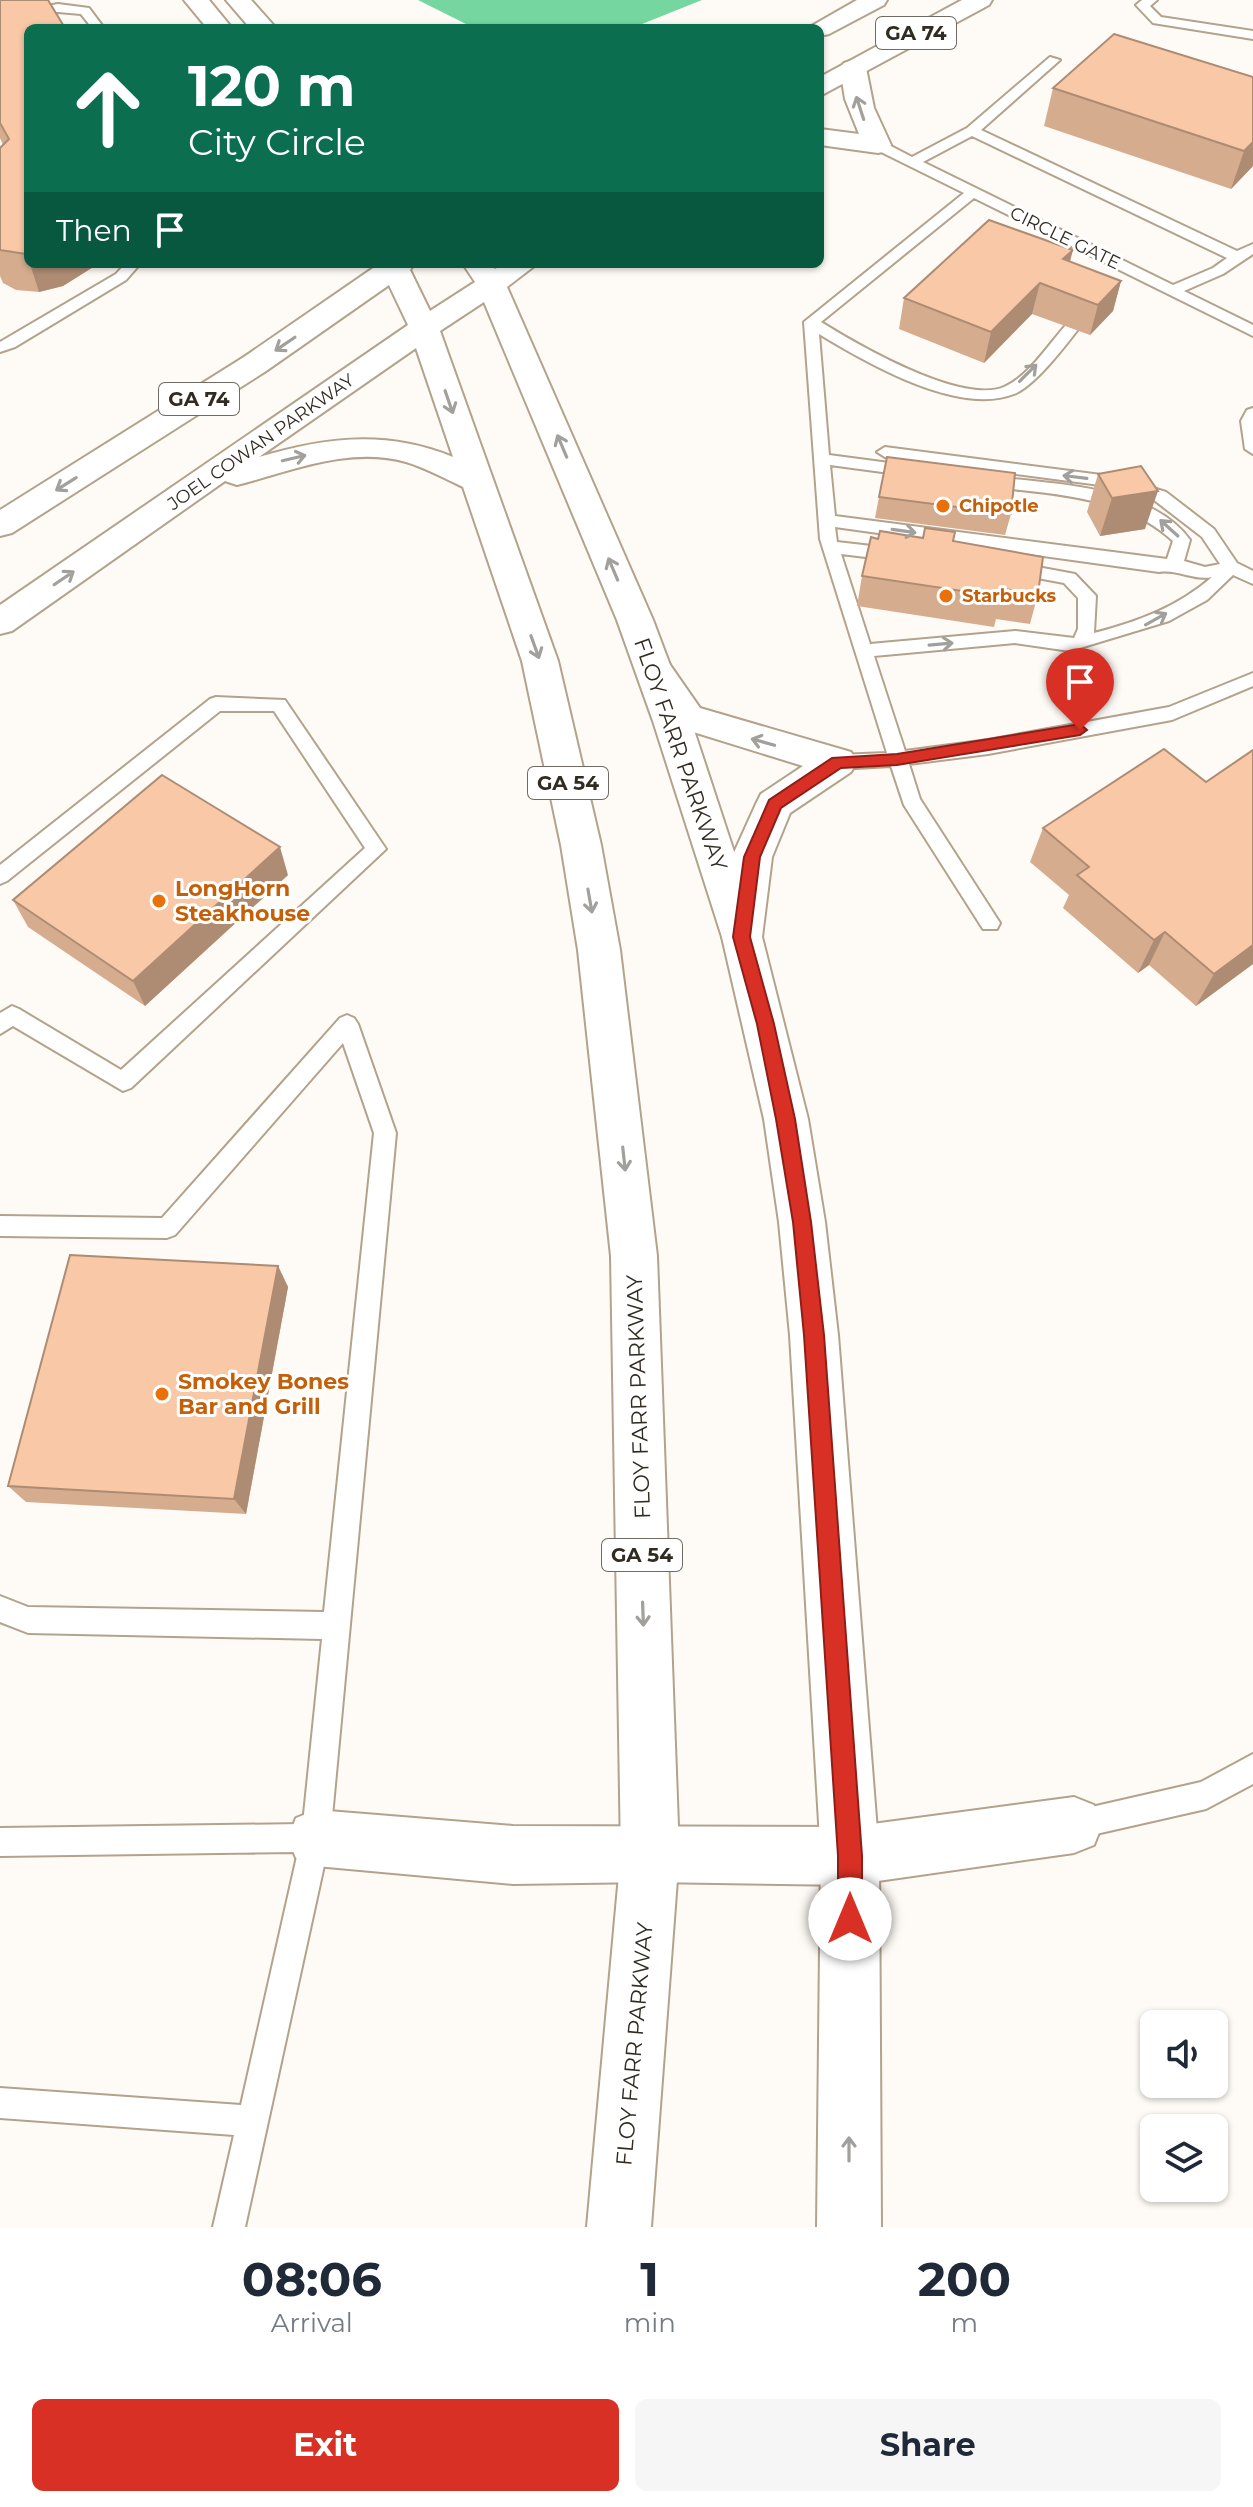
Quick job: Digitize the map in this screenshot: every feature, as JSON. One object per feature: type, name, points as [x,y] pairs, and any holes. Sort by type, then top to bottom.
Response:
[{"type":"main road","points":[[196,0],[217,24]]},
{"type":"main road","points":[[238,0],[260,24]]},
{"type":"main road","points":[[261,0],[282,24]]},
{"type":"main road","name":"GA 74","points":[[824,27],[875,0]]},
{"type":"main road","name":"GA 74","points":[[824,86],[980,0]]},
{"type":"main road","points":[[853,68],[855,94],[865,123],[878,145]]},
{"type":"main road","name":"CIRCLE GATE","points":[[824,138],[878,145]]},
{"type":"main road","points":[[324,318],[333,305],[348,268]]},
{"type":"main road","name":"GA 74","points":[[0,525],[324,318],[392,268]]},
{"type":"main road","name":"FLOY FARR PARKWAY","points":[[397,268],[424,328],[540,661],[586,875],[614,1065],[634,1256],[650,1853],[619,2227]]},
{"type":"main road","name":"JOEL COWAN PARKWAY","points":[[0,622],[424,328],[484,274],[507,268]]},
{"type":"main road","name":"FLOY FARR PARKWAY","points":[[484,274],[578,483],[672,721],[742,937],[783,1105],[802,1222],[814,1335],[850,1856],[849,2227]]},
{"type":"main road","points":[[193,490],[293,457],[354,448],[399,450],[434,461],[476,480]]},
{"type":"main road","points":[[650,662],[687,717],[838,762]]},
{"type":"main road","points":[[742,937],[752,857],[775,804],[838,762]]},
{"type":"main road","points":[[316,1838],[513,1855],[650,1853],[850,1856],[1074,1825]]},
{"type":"lane","points":[[1151,0],[1142,5],[1157,20],[1253,35]]},
{"type":"lane","points":[[0,18],[58,8],[85,11],[95,24]]},
{"type":"lane","points":[[912,162],[972,131],[1054,60]]},
{"type":"lane","points":[[972,131],[1237,257]]},
{"type":"lane","name":"CIRCLE GATE","points":[[878,145],[1125,274],[1172,291],[1253,331]]},
{"type":"lane","points":[[811,322],[973,192]]},
{"type":"lane","points":[[1172,291],[1218,271],[1253,248]]},
{"type":"lane","points":[[0,347],[10,344],[121,277],[129,268]]},
{"type":"lane","points":[[811,322],[847,346],[924,381],[973,394],[993,395],[1012,389],[1071,328]]},
{"type":"lane","points":[[811,322],[831,547],[911,800],[990,923]]},
{"type":"lane","points":[[1253,413],[1249,421],[1253,449]]},
{"type":"lane","points":[[821,451],[1123,501],[1171,526],[1182,540],[1174,564]]},
{"type":"lane","points":[[821,451],[1117,482],[1160,496],[1208,533],[1231,567],[1253,578]]},
{"type":"lane","points":[[827,520],[1159,566],[1174,564],[1205,573],[1231,567]]},
{"type":"lane","points":[[831,547],[909,556]]},
{"type":"lane","points":[[986,565],[1069,578],[1087,596],[1087,629],[1081,642]]},
{"type":"lane","points":[[863,651],[1015,637],[1070,645],[1143,626],[1217,585],[1231,567]]},
{"type":"lane","points":[[838,762],[897,759],[988,747],[1172,713],[1253,679]]},
{"type":"lane","points":[[0,876],[216,704],[279,705],[376,849],[123,1082],[4,1016]]},
{"type":"lane","points":[[0,1226],[167,1228],[347,1024],[385,1133],[316,1838],[229,2227]]},
{"type":"lane","points":[[0,1609],[28,1620],[336,1626]]},
{"type":"lane","points":[[1074,1825],[1206,1795],[1253,1768]]},
{"type":"lane","points":[[0,1842],[316,1838]]},
{"type":"lane","points":[[0,2103],[253,2121]]},
{"type":"green space","points":[[418,0],[702,0],[642,24],[466,24]]},
{"type":"building","points":[[0,0],[48,0],[63,24],[24,24],[24,253],[0,250],[0,148],[9,139],[0,123]]},
{"type":"building","points":[[1114,34],[1253,77],[1253,142],[1244,151],[1053,88]]},
{"type":"building","points":[[989,220],[1073,250],[1063,259],[1121,281],[1098,305],[1040,283],[991,332],[904,298]]},
{"type":"building","points":[[887,457],[1015,473],[1011,514],[879,497]]},
{"type":"building","points":[[1141,466],[1158,491],[1112,498],[1098,474]]},
{"type":"building","points":[[925,528],[955,532],[953,541],[1043,557],[1038,594],[1004,589],[1002,597],[862,576],[871,537],[878,539],[880,531],[923,538]]},
{"type":"building","points":[[1164,749],[1206,782],[1253,750],[1253,945],[1214,974],[1165,932],[1154,940],[1077,875],[1089,867],[1043,828]]},
{"type":"building","name":"LongHorn Steakhouse","points":[[162,775],[280,847],[133,981],[13,900]]},
{"type":"building","name":"Smokey Bones Bar and Grill","points":[[70,1255],[278,1266],[234,1499],[8,1486]]},
{"type":"place","name":"Chipotle","points":[[943,506]]},
{"type":"place","name":"Starbucks","points":[[946,596]]},
{"type":"place","name":"LongHorn Steakhouse","points":[[159,901]]},
{"type":"place","name":"Smokey Bones Bar and Grill","points":[[162,1394]]},
{"type":"route","points":[[850,1919],[850,1856],[814,1335],[802,1222],[786,1119],[742,937],[752,857],[775,804],[838,762],[897,759],[988,747],[1080,730]]}]
